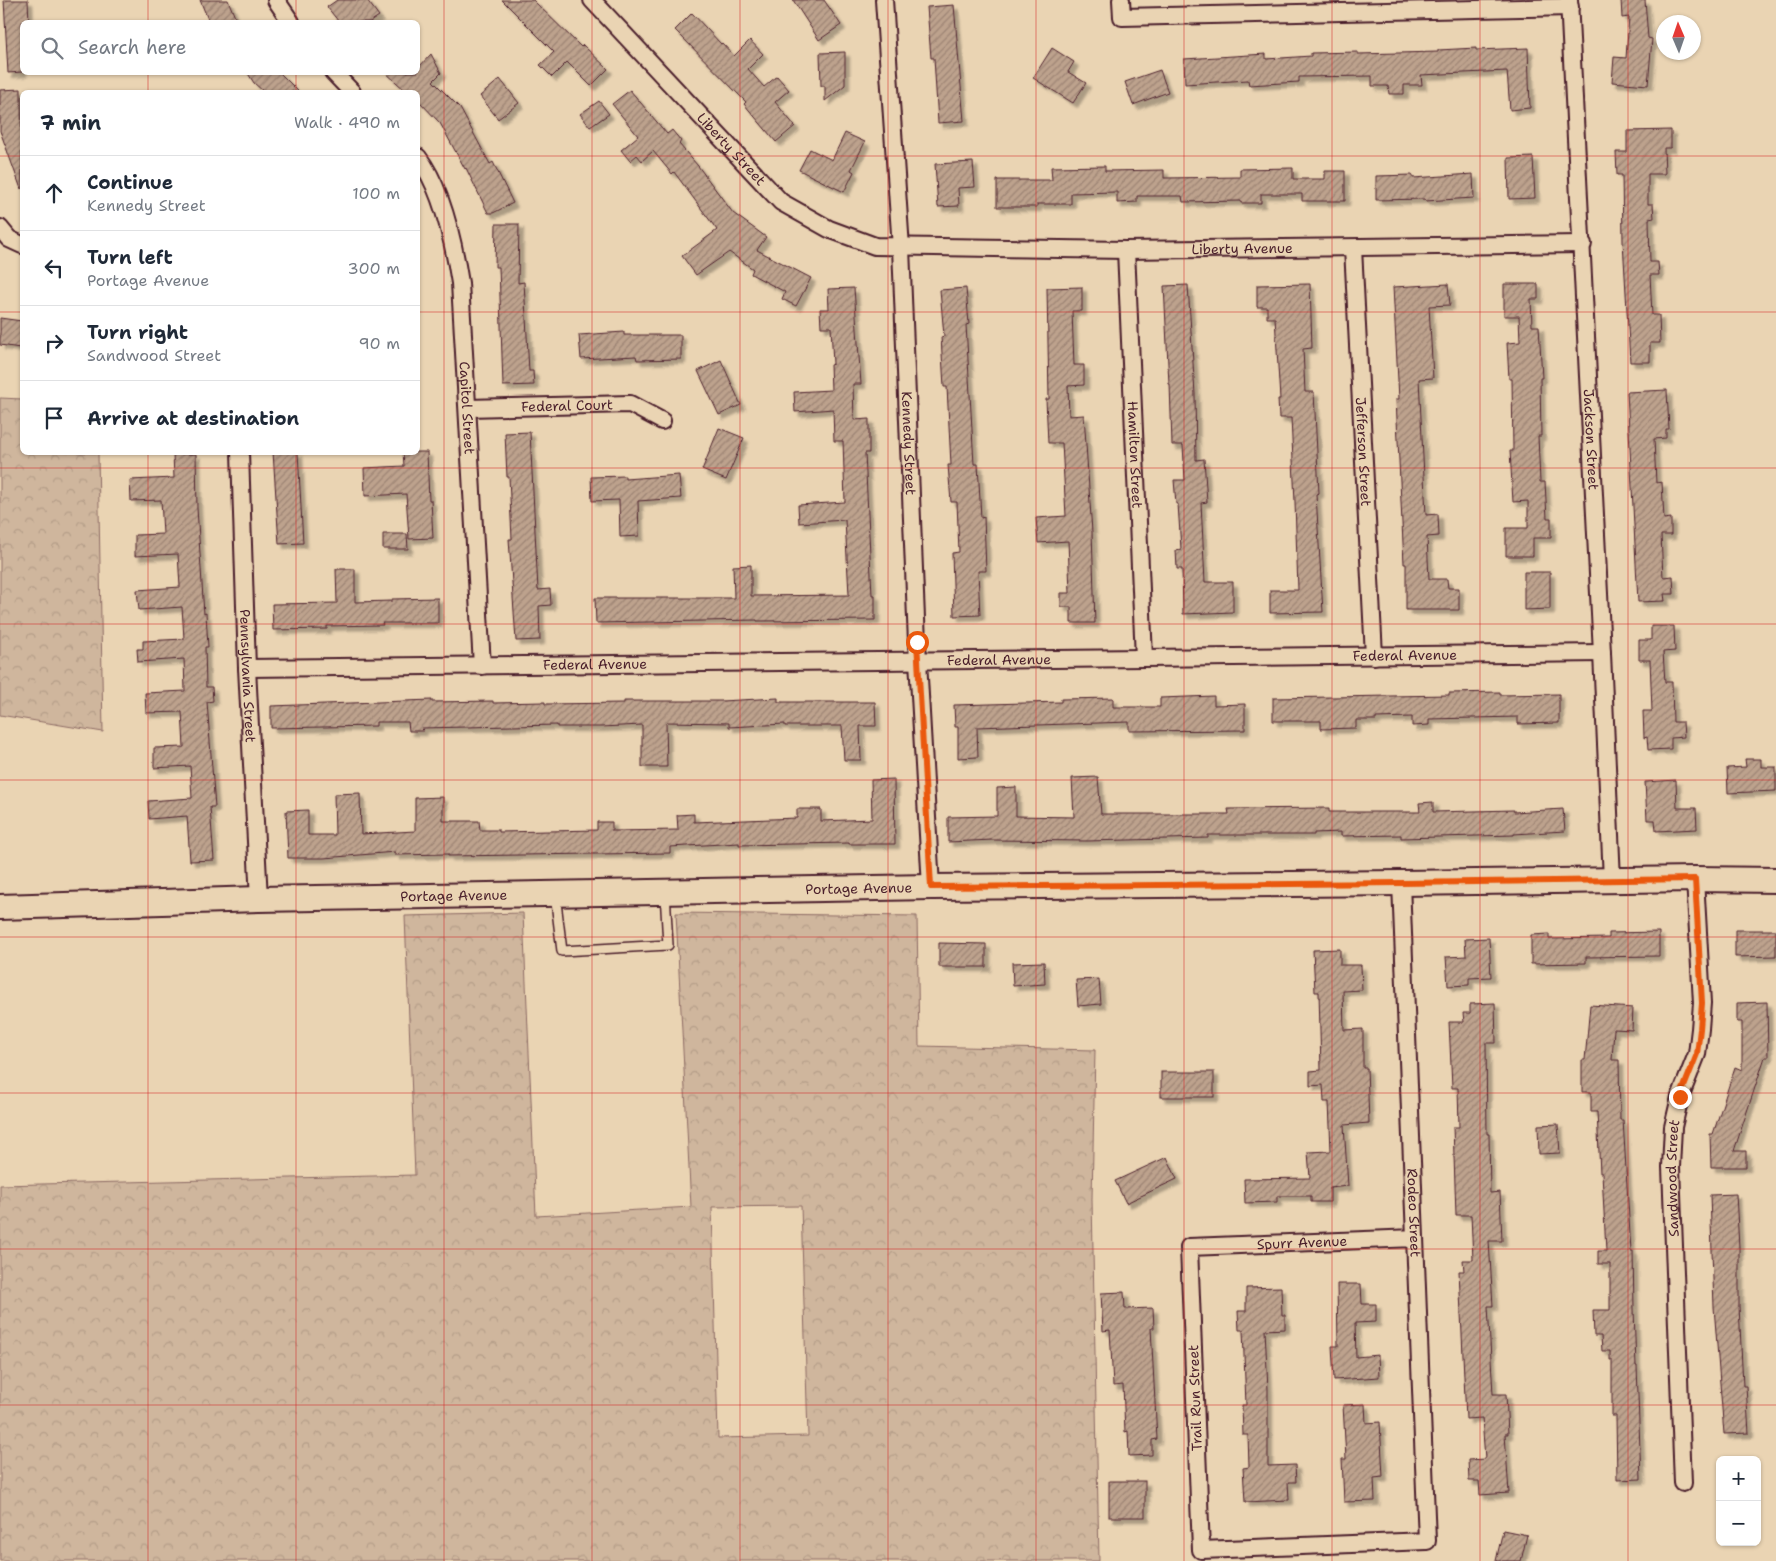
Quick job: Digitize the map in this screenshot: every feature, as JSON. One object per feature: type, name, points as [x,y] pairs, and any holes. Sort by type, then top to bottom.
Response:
[{"type":"street","points":[[276,0],[290,20]]},
{"type":"street","name":"Liberty Street","points":[[592,0],[781,202],[828,229],[875,246],[901,248]]},
{"type":"street","name":"Kennedy Street","points":[[884,0],[901,248],[918,661],[931,887]]},
{"type":"street","points":[[1121,0],[1122,17],[1343,5],[1570,4]]},
{"type":"street","name":"Jackson Street","points":[[1570,4],[1612,880]]},
{"type":"street","points":[[335,75],[350,90]]},
{"type":"street","name":"Capitol Street","points":[[420,161],[432,182],[444,214],[455,252],[460,283],[482,666]]},
{"type":"street","points":[[0,228],[9,239],[20,244]]},
{"type":"street","name":"Liberty Avenue","points":[[901,248],[1126,250],[1582,244]]},
{"type":"street","name":"Jefferson Street","points":[[1353,248],[1374,656]]},
{"type":"street","name":"Hamilton Street","points":[[1126,250],[1144,658]]},
{"type":"street","name":"Federal Court","points":[[468,408],[630,404],[662,421]]},
{"type":"street","name":"Pennsylvania Street","points":[[240,455],[247,668],[259,899]]},
{"type":"street","name":"Federal Avenue","points":[[247,668],[1602,653]]},
{"type":"street","name":"Portage Avenue","points":[[0,908],[259,899],[931,887],[1695,879],[1776,880]]},
{"type":"street","name":"Sandwood Street","points":[[1683,1483],[1671,1167],[1673,1127],[1680,1097],[1697,1054],[1700,1029],[1702,1003],[1695,879]]},
{"type":"street","name":"Rodeo Street","points":[[1201,1550],[1427,1541],[1401,883]]},
{"type":"street","name":"Spurr Avenue","points":[[1189,1247],[1414,1238]]},
{"type":"street","name":"Trail Run Street","points":[[1189,1247],[1201,1550]]},
{"type":"lane","points":[[555,894],[562,951],[668,945],[666,892]]},
{"type":"green space","points":[[0,398],[20,399],[20,455],[98,455],[103,732],[0,715]]},
{"type":"green space","points":[[523,913],[536,1216],[691,1207],[676,913],[917,916],[919,1046],[1095,1050],[1092,1199],[1099,1561],[0,1561],[0,1185],[415,1175],[405,916]],"holes":[[[801,1206],[808,1436],[718,1438],[712,1207]]]},
{"type":"building","points":[[4,0],[28,0],[29,20],[20,20],[20,72],[8,73]]},
{"type":"building","points":[[200,0],[228,0],[236,20],[208,20]]},
{"type":"building","points":[[337,0],[367,0],[379,16],[373,20],[337,20],[327,7]]},
{"type":"building","points":[[502,0],[533,0],[581,47],[583,45],[608,69],[591,86],[567,62],[552,77],[540,65],[554,52]]},
{"type":"building","points":[[793,0],[824,0],[841,25],[819,40]]},
{"type":"building","points":[[1621,0],[1645,0],[1648,38],[1652,39],[1648,85],[1612,82],[1614,57],[1626,58],[1629,17],[1622,18]]},
{"type":"building","points":[[954,5],[964,121],[938,123],[934,58],[931,58],[927,7]]},
{"type":"building","points":[[692,13],[734,56],[750,40],[763,54],[748,69],[764,87],[777,76],[789,90],[775,102],[795,126],[776,142],[744,104],[746,102],[675,30]]},
{"type":"building","points":[[1052,48],[1074,62],[1068,72],[1086,83],[1073,103],[1033,78]]},
{"type":"building","points":[[1476,48],[1476,50],[1528,48],[1530,108],[1510,110],[1507,71],[1421,75],[1422,85],[1404,85],[1404,94],[1389,94],[1388,86],[1372,86],[1372,76],[1299,77],[1299,82],[1249,85],[1248,80],[1185,84],[1184,59],[1266,54],[1266,59],[1311,56],[1311,53],[1438,52],[1438,50]]},
{"type":"building","points":[[845,52],[845,85],[825,101],[825,86],[821,86],[820,53]]},
{"type":"building","points":[[431,54],[441,73],[433,81],[460,108],[490,164],[493,162],[513,203],[493,213],[488,213],[466,168],[440,123],[420,102],[420,90],[405,90],[388,75],[420,75],[420,66]]},
{"type":"building","points":[[1160,70],[1168,92],[1133,105],[1125,82]]},
{"type":"building","points":[[249,75],[282,75],[297,90],[262,90]]},
{"type":"building","points":[[500,79],[519,103],[498,119],[480,96]]},
{"type":"building","points":[[21,89],[20,186],[0,131],[0,90]]},
{"type":"building","points":[[630,90],[667,134],[672,130],[681,141],[679,144],[733,213],[766,237],[757,250],[811,278],[796,306],[782,299],[785,292],[751,274],[753,269],[729,252],[696,275],[682,256],[717,230],[674,172],[672,174],[653,151],[642,161],[637,155],[630,161],[621,150],[638,136],[612,104]]},
{"type":"building","points":[[599,101],[609,114],[590,127],[580,114]]},
{"type":"building","points":[[1671,130],[1671,148],[1664,148],[1665,174],[1648,174],[1648,204],[1653,204],[1654,218],[1649,219],[1650,262],[1658,262],[1659,275],[1650,275],[1652,315],[1659,315],[1660,343],[1650,343],[1650,362],[1630,362],[1623,242],[1622,175],[1617,175],[1616,152],[1627,152],[1627,131]]},
{"type":"building","points":[[845,133],[865,142],[851,170],[854,172],[844,192],[799,170],[810,149],[832,160]]},
{"type":"building","points":[[1533,157],[1535,198],[1509,199],[1508,158]]},
{"type":"building","points":[[973,162],[975,187],[958,188],[959,206],[938,207],[935,164]]},
{"type":"building","points":[[1105,166],[1105,171],[1164,170],[1164,178],[1240,177],[1240,169],[1293,168],[1293,179],[1325,179],[1325,171],[1345,171],[1345,201],[1302,201],[1302,194],[1261,194],[1261,203],[1241,203],[1241,201],[1183,202],[1182,196],[1137,196],[1137,202],[1117,203],[1117,192],[1071,193],[1071,204],[1037,204],[1037,207],[997,207],[997,180],[1052,180],[1051,167]]},
{"type":"building","points":[[1473,174],[1474,198],[1425,201],[1424,199],[1376,200],[1376,176],[1413,175],[1413,178]]},
{"type":"building","points":[[496,224],[519,224],[518,283],[524,282],[529,371],[533,371],[534,385],[503,386],[499,267],[495,267]]},
{"type":"building","points":[[1310,284],[1312,348],[1303,349],[1305,392],[1314,392],[1319,493],[1316,494],[1323,612],[1270,613],[1270,590],[1298,590],[1295,502],[1291,418],[1279,418],[1278,399],[1280,399],[1275,318],[1267,318],[1267,307],[1257,307],[1257,285]]},
{"type":"building","points":[[1448,284],[1450,305],[1429,306],[1433,378],[1419,379],[1426,515],[1438,514],[1439,536],[1427,537],[1429,579],[1447,579],[1448,588],[1459,588],[1459,610],[1406,610],[1406,564],[1404,564],[1396,399],[1399,399],[1393,287]]},
{"type":"building","points":[[1504,284],[1538,284],[1538,299],[1531,299],[1532,326],[1539,326],[1542,378],[1540,378],[1541,436],[1538,436],[1540,482],[1545,482],[1547,518],[1551,518],[1551,538],[1533,538],[1533,556],[1506,556],[1506,528],[1528,528],[1528,501],[1513,502],[1510,451],[1513,451],[1512,379],[1509,379],[1507,343],[1520,342],[1519,316],[1504,316]]},
{"type":"building","points":[[1188,285],[1195,394],[1196,460],[1204,459],[1207,502],[1201,503],[1205,582],[1233,582],[1233,612],[1183,614],[1182,569],[1177,569],[1176,550],[1181,549],[1178,504],[1176,504],[1174,480],[1185,480],[1183,445],[1172,445],[1164,286]]},
{"type":"building","points":[[1082,287],[1082,311],[1072,311],[1074,365],[1084,365],[1084,385],[1068,386],[1069,416],[1084,415],[1092,532],[1095,623],[1071,623],[1071,607],[1061,607],[1061,593],[1070,593],[1068,541],[1038,543],[1036,518],[1066,516],[1062,443],[1048,443],[1046,399],[1049,399],[1047,288]]},
{"type":"building","points":[[854,288],[861,384],[853,384],[854,420],[869,419],[869,453],[865,453],[872,595],[875,595],[875,620],[596,623],[595,598],[734,598],[733,566],[751,565],[751,596],[849,595],[845,520],[799,523],[798,505],[845,502],[843,441],[834,441],[833,409],[795,412],[794,392],[831,390],[830,365],[833,364],[831,327],[821,327],[820,309],[829,309],[828,289]]},
{"type":"building","points":[[966,288],[969,324],[966,325],[974,464],[978,464],[981,518],[984,517],[986,571],[978,571],[980,615],[954,616],[952,553],[959,552],[957,502],[951,502],[948,465],[951,465],[947,387],[944,387],[941,337],[944,336],[940,290]]},
{"type":"building","points":[[0,318],[20,321],[20,348],[0,345]]},
{"type":"building","points":[[624,332],[624,335],[681,335],[681,359],[637,360],[636,356],[581,359],[579,335]]},
{"type":"building","points":[[721,360],[741,405],[719,415],[698,371]]},
{"type":"building","points":[[1667,390],[1669,429],[1666,429],[1666,438],[1654,439],[1656,483],[1662,482],[1664,519],[1671,518],[1671,535],[1661,535],[1663,577],[1673,576],[1674,594],[1664,594],[1665,601],[1638,602],[1627,392]]},
{"type":"building","points":[[719,428],[744,438],[726,480],[702,470]]},
{"type":"building","points":[[530,432],[538,590],[550,589],[551,605],[539,606],[540,640],[516,641],[509,539],[512,539],[509,477],[507,477],[505,433]]},
{"type":"building","points":[[420,452],[427,452],[433,538],[409,539],[406,494],[365,496],[364,468],[404,466],[403,455],[420,455]]},
{"type":"building","points":[[173,455],[196,455],[197,508],[208,647],[205,647],[206,687],[212,687],[213,701],[207,702],[215,807],[210,807],[214,860],[190,861],[187,816],[149,819],[148,801],[192,798],[190,766],[154,768],[154,748],[184,747],[182,712],[146,713],[145,693],[185,691],[184,659],[138,662],[137,649],[143,649],[143,641],[184,639],[182,607],[139,610],[137,590],[180,587],[178,554],[135,556],[135,535],[163,534],[161,500],[131,501],[130,480],[174,478]]},
{"type":"building","points":[[273,455],[298,455],[303,543],[279,544]]},
{"type":"building","points":[[679,475],[681,498],[638,501],[639,536],[620,537],[619,500],[592,501],[591,477],[625,476],[625,479]]},
{"type":"building","points":[[383,534],[407,534],[408,549],[383,549]]},
{"type":"building","points":[[336,569],[355,569],[355,602],[438,598],[438,623],[382,623],[383,625],[327,626],[327,629],[273,630],[272,604],[337,603]]},
{"type":"building","points":[[1524,572],[1550,572],[1550,609],[1524,610]]},
{"type":"building","points":[[1651,626],[1674,626],[1675,651],[1663,652],[1665,682],[1672,682],[1673,722],[1683,722],[1684,737],[1671,738],[1671,749],[1648,750],[1647,737],[1644,738],[1643,711],[1652,711],[1650,660],[1639,660],[1639,640],[1651,640]]},
{"type":"building","points":[[1500,692],[1500,695],[1559,694],[1559,723],[1518,724],[1518,717],[1429,719],[1429,725],[1412,726],[1412,717],[1356,720],[1356,728],[1321,729],[1321,721],[1273,721],[1273,698],[1449,695],[1449,693]]},
{"type":"building","points":[[1214,696],[1214,705],[1245,704],[1245,730],[1129,731],[1129,722],[977,727],[978,757],[958,758],[958,727],[955,727],[954,705],[1061,702],[1061,699],[1113,698],[1113,707],[1160,707],[1160,698]]},
{"type":"building","points":[[778,698],[778,702],[875,702],[876,726],[860,726],[861,760],[844,760],[842,726],[785,726],[785,724],[729,727],[729,723],[666,722],[667,767],[642,767],[642,725],[422,728],[423,731],[409,731],[408,722],[376,722],[376,726],[271,728],[271,706],[432,700],[432,702],[545,702],[545,704],[624,703],[624,701],[721,701]]},
{"type":"building","points":[[1745,759],[1761,759],[1761,767],[1776,767],[1776,791],[1728,793],[1727,768],[1746,767]]},
{"type":"building","points":[[1098,777],[1101,814],[1229,814],[1228,809],[1329,808],[1329,812],[1420,812],[1419,803],[1433,802],[1433,812],[1514,810],[1514,812],[1563,809],[1565,831],[1514,835],[1401,838],[1401,835],[1341,836],[1341,832],[1314,833],[1314,835],[1208,835],[1208,838],[948,842],[948,817],[997,816],[997,788],[1016,787],[1016,816],[1074,817],[1072,778]]},
{"type":"building","points":[[894,779],[895,844],[739,845],[739,843],[670,847],[670,853],[448,856],[448,854],[395,855],[395,852],[324,858],[288,858],[286,811],[308,810],[308,835],[335,835],[334,794],[360,793],[361,834],[415,831],[415,798],[443,797],[443,821],[479,821],[480,830],[499,830],[499,832],[597,830],[597,822],[612,822],[612,831],[678,830],[677,815],[694,814],[694,822],[797,818],[797,809],[821,809],[821,821],[872,819],[871,780]]},
{"type":"building","points":[[1676,780],[1677,808],[1696,808],[1697,829],[1656,831],[1655,820],[1647,820],[1645,782]]},
{"type":"building","points":[[1735,930],[1776,930],[1776,956],[1735,957]]},
{"type":"building","points":[[1659,932],[1659,956],[1586,957],[1586,963],[1531,964],[1531,935],[1549,934],[1549,939],[1609,938],[1609,933]]},
{"type":"building","points":[[1489,938],[1491,977],[1469,978],[1469,985],[1448,986],[1446,957],[1466,956],[1465,939]]},
{"type":"building","points":[[939,943],[986,944],[986,967],[939,967]]},
{"type":"building","points":[[1340,949],[1340,965],[1361,965],[1362,990],[1343,991],[1344,1030],[1363,1029],[1363,1068],[1367,1068],[1369,1123],[1344,1125],[1348,1186],[1330,1188],[1330,1202],[1311,1202],[1311,1196],[1277,1196],[1277,1202],[1245,1203],[1244,1179],[1310,1178],[1308,1152],[1331,1151],[1329,1102],[1324,1102],[1323,1085],[1310,1086],[1310,1071],[1321,1070],[1319,992],[1315,992],[1313,950]]},
{"type":"building","points":[[1044,962],[1045,984],[1013,986],[1012,963]]},
{"type":"building","points":[[1099,979],[1101,1004],[1078,1006],[1076,980]]},
{"type":"building","points":[[1767,1002],[1768,1057],[1765,1057],[1734,1151],[1746,1151],[1746,1167],[1711,1167],[1710,1134],[1713,1134],[1735,1067],[1742,1070],[1742,1022],[1737,1022],[1737,1003]]},
{"type":"building","points":[[1495,1003],[1496,1043],[1486,1043],[1487,1134],[1489,1134],[1490,1193],[1500,1192],[1502,1241],[1489,1241],[1493,1306],[1488,1306],[1493,1394],[1506,1394],[1508,1434],[1505,1434],[1509,1493],[1480,1495],[1479,1481],[1469,1481],[1468,1460],[1485,1459],[1482,1418],[1466,1419],[1459,1271],[1464,1271],[1463,1260],[1473,1260],[1471,1215],[1456,1215],[1453,1127],[1459,1127],[1458,1088],[1452,1088],[1449,1022],[1464,1022],[1463,1013],[1470,1013],[1470,1004]]},
{"type":"building","points":[[1590,1005],[1633,1008],[1632,1030],[1614,1029],[1612,1060],[1619,1060],[1620,1120],[1623,1120],[1631,1251],[1633,1251],[1641,1479],[1617,1480],[1616,1416],[1612,1416],[1612,1360],[1610,1360],[1610,1351],[1602,1351],[1601,1336],[1594,1336],[1593,1310],[1610,1310],[1610,1264],[1598,1264],[1598,1251],[1606,1251],[1597,1112],[1591,1112],[1591,1092],[1582,1092],[1582,1060],[1585,1060]]},
{"type":"building","points":[[1161,1072],[1214,1072],[1214,1097],[1161,1097]]},
{"type":"building","points":[[1558,1124],[1560,1153],[1539,1154],[1538,1125]]},
{"type":"building","points":[[1167,1157],[1177,1179],[1126,1203],[1115,1181]]},
{"type":"building","points":[[1736,1194],[1743,1386],[1746,1386],[1749,1433],[1724,1434],[1714,1307],[1710,1195]]},
{"type":"building","points":[[1337,1284],[1361,1284],[1362,1304],[1376,1304],[1376,1322],[1355,1323],[1356,1357],[1378,1355],[1379,1377],[1334,1380],[1332,1346],[1338,1346]]},
{"type":"building","points":[[1281,1287],[1282,1315],[1285,1315],[1285,1329],[1265,1330],[1268,1389],[1268,1466],[1295,1465],[1296,1482],[1288,1482],[1289,1500],[1245,1502],[1243,1468],[1249,1467],[1248,1435],[1243,1435],[1242,1405],[1246,1405],[1243,1330],[1239,1330],[1238,1311],[1246,1311],[1246,1288]]},
{"type":"building","points":[[1124,1292],[1125,1309],[1153,1308],[1154,1328],[1151,1328],[1157,1439],[1152,1440],[1152,1455],[1129,1456],[1128,1431],[1125,1432],[1123,1385],[1113,1386],[1110,1330],[1103,1331],[1101,1293]]},
{"type":"building","points":[[1365,1404],[1366,1423],[1380,1422],[1383,1477],[1374,1478],[1375,1501],[1344,1502],[1342,1459],[1346,1459],[1343,1405]]},
{"type":"building","points":[[1109,1481],[1145,1481],[1145,1517],[1109,1517]]},
{"type":"building","points":[[1503,1530],[1527,1535],[1521,1561],[1496,1561]]},
{"type":"route","points":[[917,642],[931,887],[1695,879],[1702,1003],[1697,1054],[1680,1097]]}]
